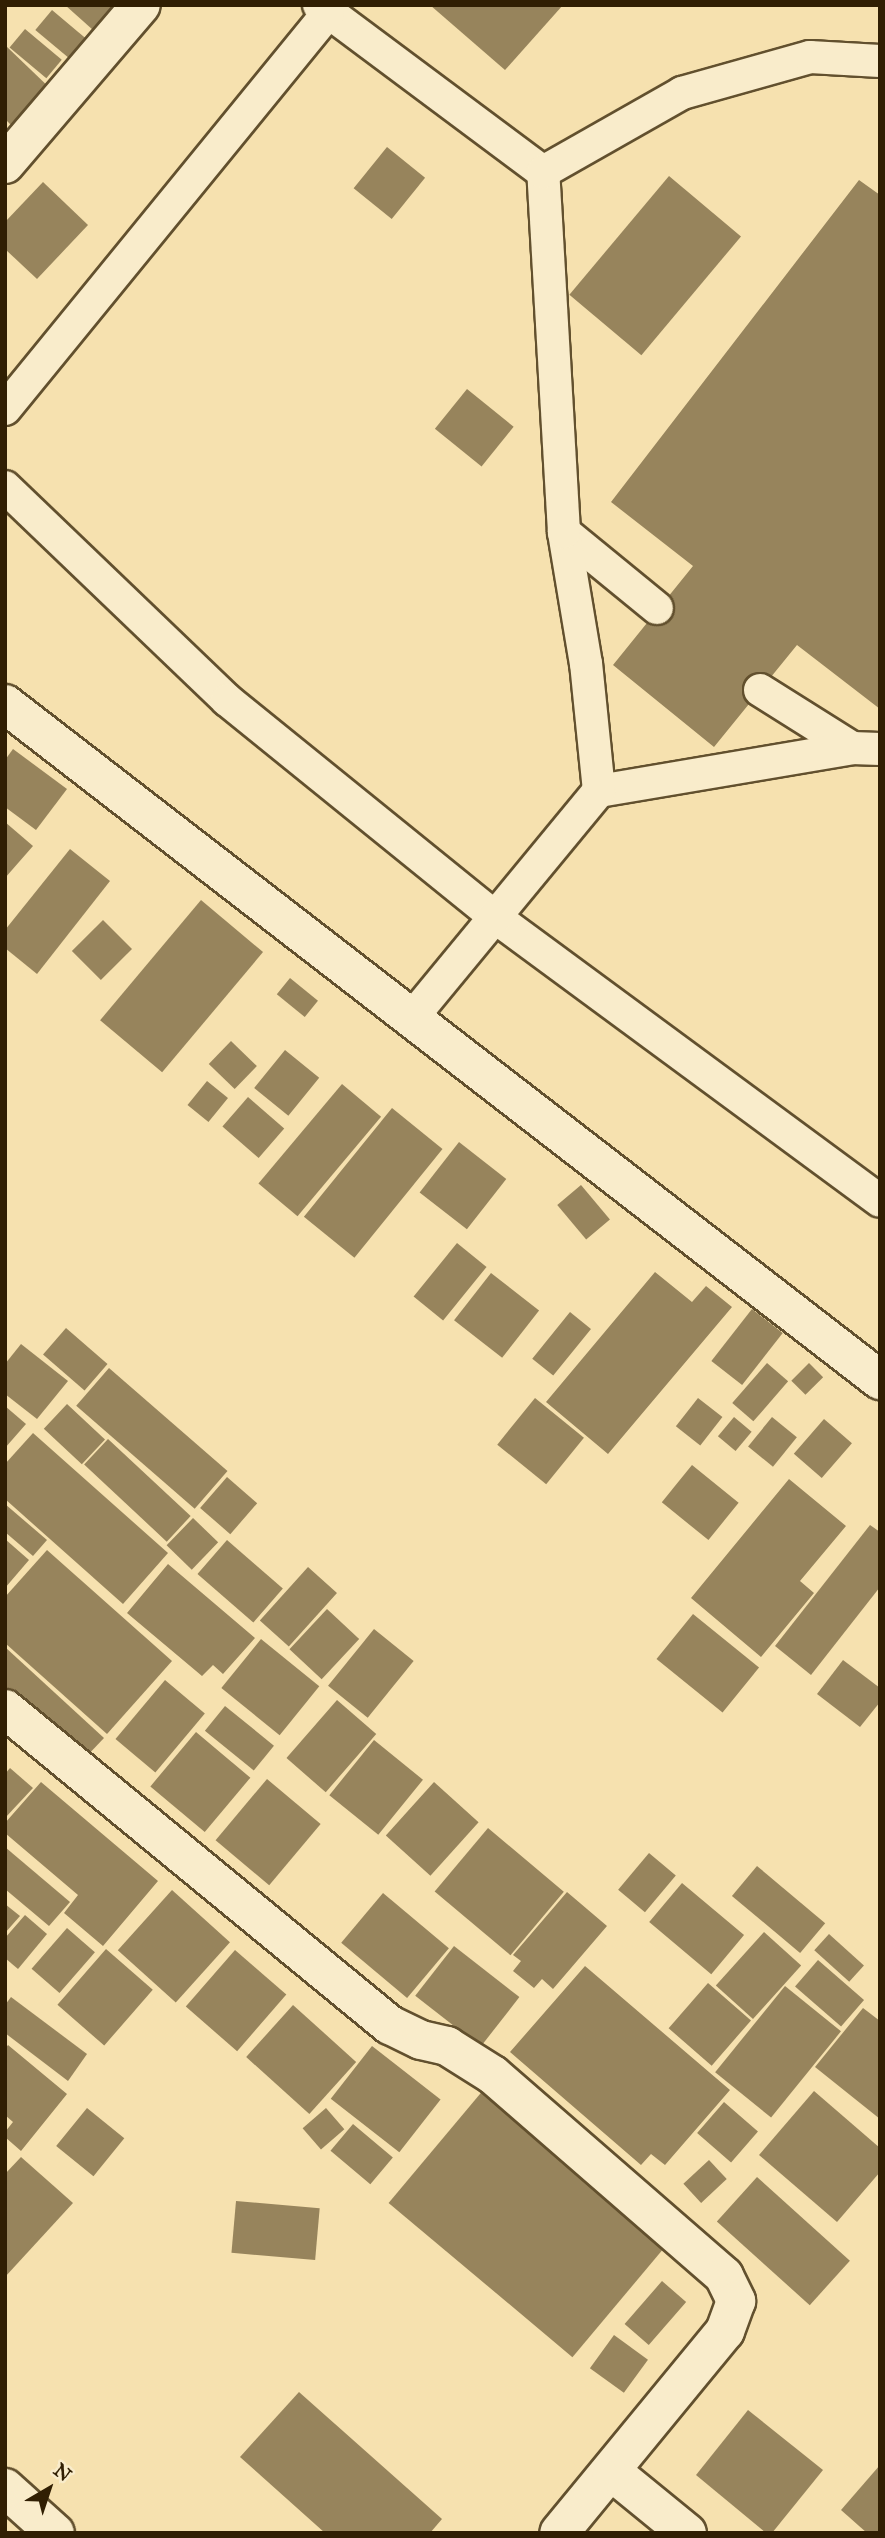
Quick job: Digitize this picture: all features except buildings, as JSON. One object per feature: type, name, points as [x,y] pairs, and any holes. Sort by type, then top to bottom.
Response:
[{"type":"street","points":[[5,164],[141,5]]},
{"type":"street","points":[[5,704],[410,1020],[880,1380]]},
{"type":"street","points":[[5,1709],[390,2025],[421,2040],[447,2046],[493,2075],[724,2276],[736,2301],[725,2331],[559,2533]]},
{"type":"street","points":[[611,2471],[687,2533]]},
{"type":"street","points":[[5,2488],[55,2533]]},
{"type":"lane","points":[[5,409],[323,9],[543,172]]},
{"type":"lane","points":[[543,172],[682,93],[810,57],[880,61]]},
{"type":"lane","points":[[543,172],[564,531],[586,664],[599,791]]},
{"type":"lane","points":[[5,487],[227,700],[495,917],[880,1201]]},
{"type":"lane","points":[[564,531],[657,608]]},
{"type":"lane","points":[[760,690],[866,749]]},
{"type":"lane","points":[[410,1020],[599,791],[866,749]]}]
